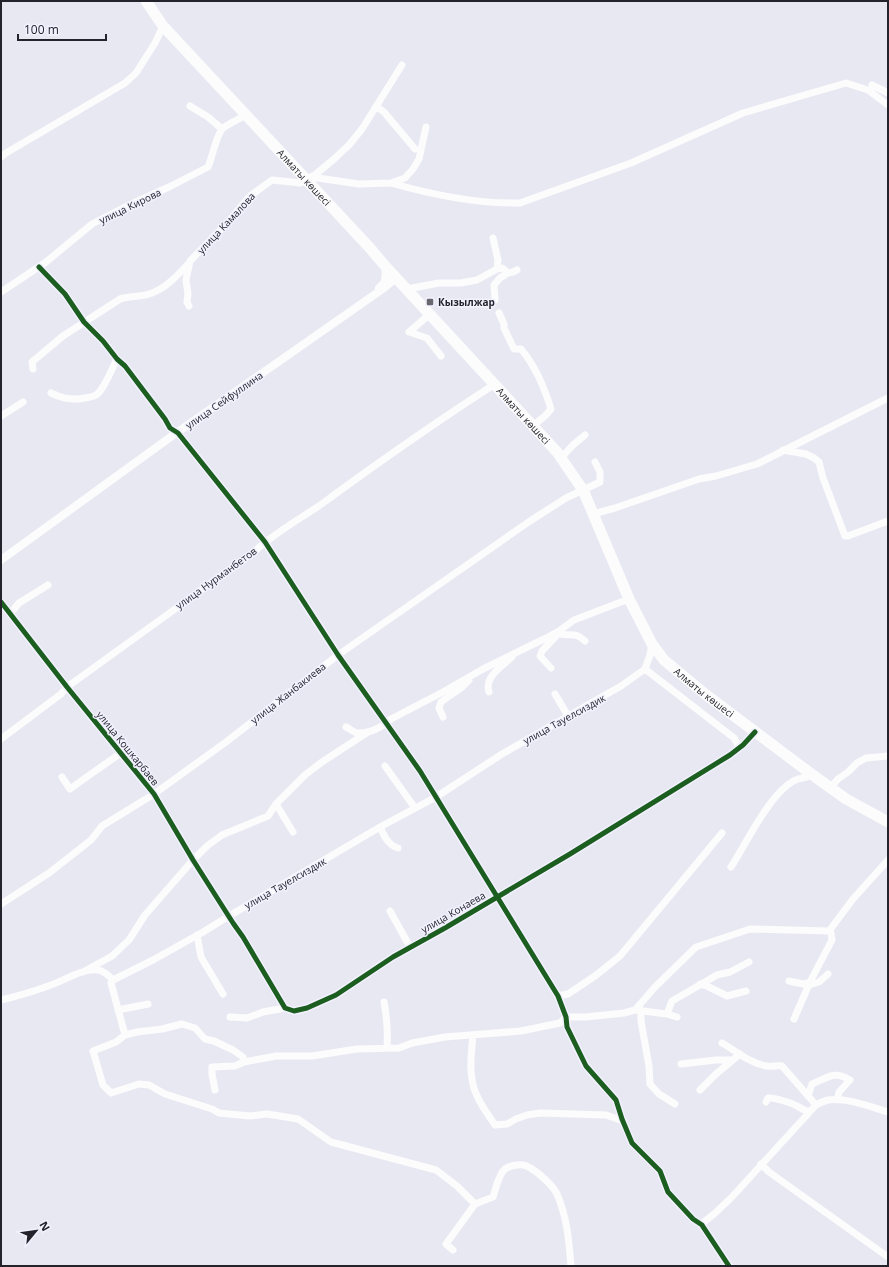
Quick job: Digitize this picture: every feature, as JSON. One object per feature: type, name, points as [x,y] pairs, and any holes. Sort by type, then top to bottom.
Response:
[{"type":"main road","name":"Алматы көшесі","points":[[146,1],[163,26],[246,115],[309,179],[386,267],[495,384],[561,458],[583,490],[629,599],[652,644],[664,660],[754,732],[830,788],[846,799],[888,822]]},
{"type":"street","points":[[1,157],[69,115],[125,83],[136,73],[163,26]]},
{"type":"street","points":[[309,179],[334,160],[349,145],[362,129],[402,65]]},
{"type":"street","points":[[391,183],[441,196],[501,203],[520,203],[630,163],[743,113],[827,88],[846,84],[868,90],[888,105]]},
{"type":"street","points":[[872,85],[888,93]]},
{"type":"street","points":[[190,106],[208,117],[222,129],[246,115]]},
{"type":"street","points":[[376,106],[384,112],[415,149]]},
{"type":"street","points":[[391,183],[405,178],[413,169],[419,159],[426,127]]},
{"type":"street","name":"улица Кирова","points":[[1,292],[52,258],[92,224],[208,167],[214,153],[218,136],[222,129]]},
{"type":"street","name":"улица Камалова","points":[[189,306],[187,302],[188,294],[186,280],[190,261],[228,222],[250,196],[272,180],[300,182],[309,179],[359,184],[391,183]]},
{"type":"street","points":[[493,238],[498,260],[497,269]]},
{"type":"street","points":[[33,369],[32,362],[62,336],[120,299],[152,293],[167,284],[190,261]]},
{"type":"street","points":[[39,267],[64,294],[84,322],[125,366],[165,419],[170,428],[178,433],[265,542],[338,654],[420,771],[558,996],[566,1017],[567,1027],[586,1066],[616,1100],[632,1143],[660,1172],[668,1192],[693,1219],[702,1225],[729,1266]]},
{"type":"street","name":"улица Сейфуллина","points":[[370,297],[385,282],[386,267]]},
{"type":"street","points":[[407,289],[439,283],[461,283],[477,280],[497,269],[502,268],[508,273]]},
{"type":"street","points":[[495,300],[494,285],[500,278],[517,270]]},
{"type":"street","name":"улица Сейфуллина","points":[[1,560],[396,278]]},
{"type":"street","points":[[499,313],[504,324],[504,328],[514,348],[521,349],[529,359],[546,394],[550,409],[546,415],[533,426]]},
{"type":"street","points":[[430,314],[409,332],[427,338],[441,356]]},
{"type":"street","points":[[51,393],[60,398],[66,399],[95,396],[105,385],[117,359]]},
{"type":"street","name":"улица Нурманбетов","points":[[1,739],[61,694],[67,687],[254,552],[265,542],[443,418],[495,384]]},
{"type":"street","points":[[593,514],[615,508],[699,479],[716,476],[757,464],[888,398]]},
{"type":"street","points":[[1,416],[10,412],[23,402]]},
{"type":"street","points":[[561,458],[585,435]]},
{"type":"street","points":[[783,450],[806,454],[818,462],[844,536],[848,536],[888,521]]},
{"type":"street","name":"улица Жанбакиева","points":[[1,904],[49,873],[91,840],[102,826],[154,794],[226,742],[338,654],[530,521],[566,498],[600,482],[600,472],[595,462]]},
{"type":"street","points":[[10,614],[19,603],[48,585]]},
{"type":"street","points":[[1,1000],[16,997],[51,985],[83,972],[112,956],[129,940],[145,915],[207,846],[222,835],[268,816],[276,804],[305,775],[368,732],[386,723],[391,718],[443,692],[507,656],[556,633],[574,620],[629,599]]},
{"type":"street","name":"улица Кошкарбаев","points":[[1,602],[67,687],[154,794],[193,860],[229,916]]},
{"type":"street","points":[[556,633],[561,635],[580,636],[586,641]]},
{"type":"street","points":[[551,668],[540,656],[542,651],[556,636],[556,633]]},
{"type":"street","points":[[652,644],[645,669],[734,738],[738,745],[737,750]]},
{"type":"street","points":[[489,692],[489,680],[497,670],[522,650]]},
{"type":"street","name":"улица Тауелсиздик","points":[[113,980],[198,935],[380,827],[436,797],[502,754],[621,686],[645,669]]},
{"type":"street","points":[[443,717],[439,708],[441,702],[461,688],[474,674]]},
{"type":"street","points":[[555,694],[568,716]]},
{"type":"street","points":[[346,727],[357,733],[368,732]]},
{"type":"street","name":"улица Конаева","points":[[230,1017],[247,1018],[263,1012],[285,1008],[294,1011],[307,1008],[336,995],[393,957],[445,928],[668,794],[737,750],[754,732]]},
{"type":"street","points":[[62,776],[70,790],[121,753]]},
{"type":"street","points":[[830,788],[857,763],[866,758],[888,756]]},
{"type":"street","points":[[385,766],[415,808]]},
{"type":"street","points":[[731,867],[743,850],[764,811],[778,794],[790,783],[807,777],[810,773]]},
{"type":"street","points":[[276,804],[293,832]]},
{"type":"street","points":[[380,827],[387,841],[392,846],[398,848]]},
{"type":"street","points":[[558,996],[568,994],[595,976],[620,956],[722,833]]},
{"type":"street","points":[[829,931],[853,899],[888,860]]},
{"type":"street","points":[[390,911],[410,947]]},
{"type":"street","points":[[229,916],[243,936],[285,1008]]},
{"type":"street","points":[[638,1010],[655,987],[696,948],[750,929],[829,931]]},
{"type":"street","points":[[794,1019],[832,940],[832,934],[829,931]]},
{"type":"street","points":[[198,935],[201,956],[223,994]]},
{"type":"street","points":[[106,973],[105,964],[108,958]]},
{"type":"street","points":[[667,1014],[672,1001],[717,975],[730,972],[749,962]]},
{"type":"street","points":[[83,972],[98,970],[106,973],[113,980],[111,982],[125,1035]]},
{"type":"street","points":[[789,981],[810,984],[818,982],[828,974]]},
{"type":"street","points":[[700,984],[727,996],[746,991]]},
{"type":"street","points":[[384,1002],[387,1016],[387,1048]]},
{"type":"street","points":[[118,1010],[148,1004]]},
{"type":"street","points":[[638,1010],[649,1066],[650,1084],[659,1094],[675,1104]]},
{"type":"street","points":[[215,1090],[212,1067],[235,1066],[244,1062],[276,1056],[312,1056],[357,1049],[399,1048],[412,1043],[446,1036],[522,1031],[560,1023],[566,1017],[624,1014],[638,1010],[677,1017]]},
{"type":"street","points":[[244,1062],[243,1057],[233,1050],[214,1041],[205,1039],[195,1028],[182,1024],[162,1030],[137,1032],[125,1035],[116,1042],[93,1051],[103,1084],[111,1093],[139,1084],[149,1085],[165,1094],[212,1109],[219,1113],[250,1116],[267,1114],[298,1119],[331,1142],[436,1170],[457,1186],[475,1204]]},
{"type":"street","points":[[473,1035],[471,1068],[476,1095],[495,1125],[507,1124],[526,1115],[540,1113],[606,1115],[623,1121]]},
{"type":"street","points":[[722,1043],[747,1059],[768,1066],[782,1066],[816,1105]]},
{"type":"street","points":[[700,1090],[731,1060],[740,1054]]},
{"type":"street","points":[[681,1064],[731,1060]]},
{"type":"street","points":[[808,1096],[812,1084],[832,1074],[843,1076],[850,1080],[839,1092],[837,1100]]},
{"type":"street","points":[[766,1102],[768,1098],[772,1097],[789,1102],[804,1111],[809,1111]]},
{"type":"street","points":[[702,1225],[731,1198],[816,1105],[828,1100],[837,1100],[862,1104],[888,1112]]},
{"type":"street","points":[[761,1164],[769,1172],[888,1257]]},
{"type":"street","points":[[452,1250],[446,1244],[475,1204],[493,1197],[499,1178],[505,1169],[514,1165],[523,1165],[532,1169],[556,1192],[563,1208],[568,1231],[571,1266]]},
{"type":"cycle path","points":[[39,267],[65,294],[84,322],[125,366],[165,419],[170,428],[178,433],[265,542],[338,655],[420,771],[558,996],[566,1017],[567,1027],[586,1066],[616,1100],[632,1143],[660,1171],[668,1192],[693,1219],[702,1225],[729,1266]]},
{"type":"cycle path","points":[[1,602],[67,687],[154,794],[193,860],[243,937],[285,1008],[294,1011],[307,1008],[336,995],[393,957],[570,854],[730,755],[743,745],[755,732]]},
{"type":"place","name":"Кызылжар","points":[[430,302]]}]
